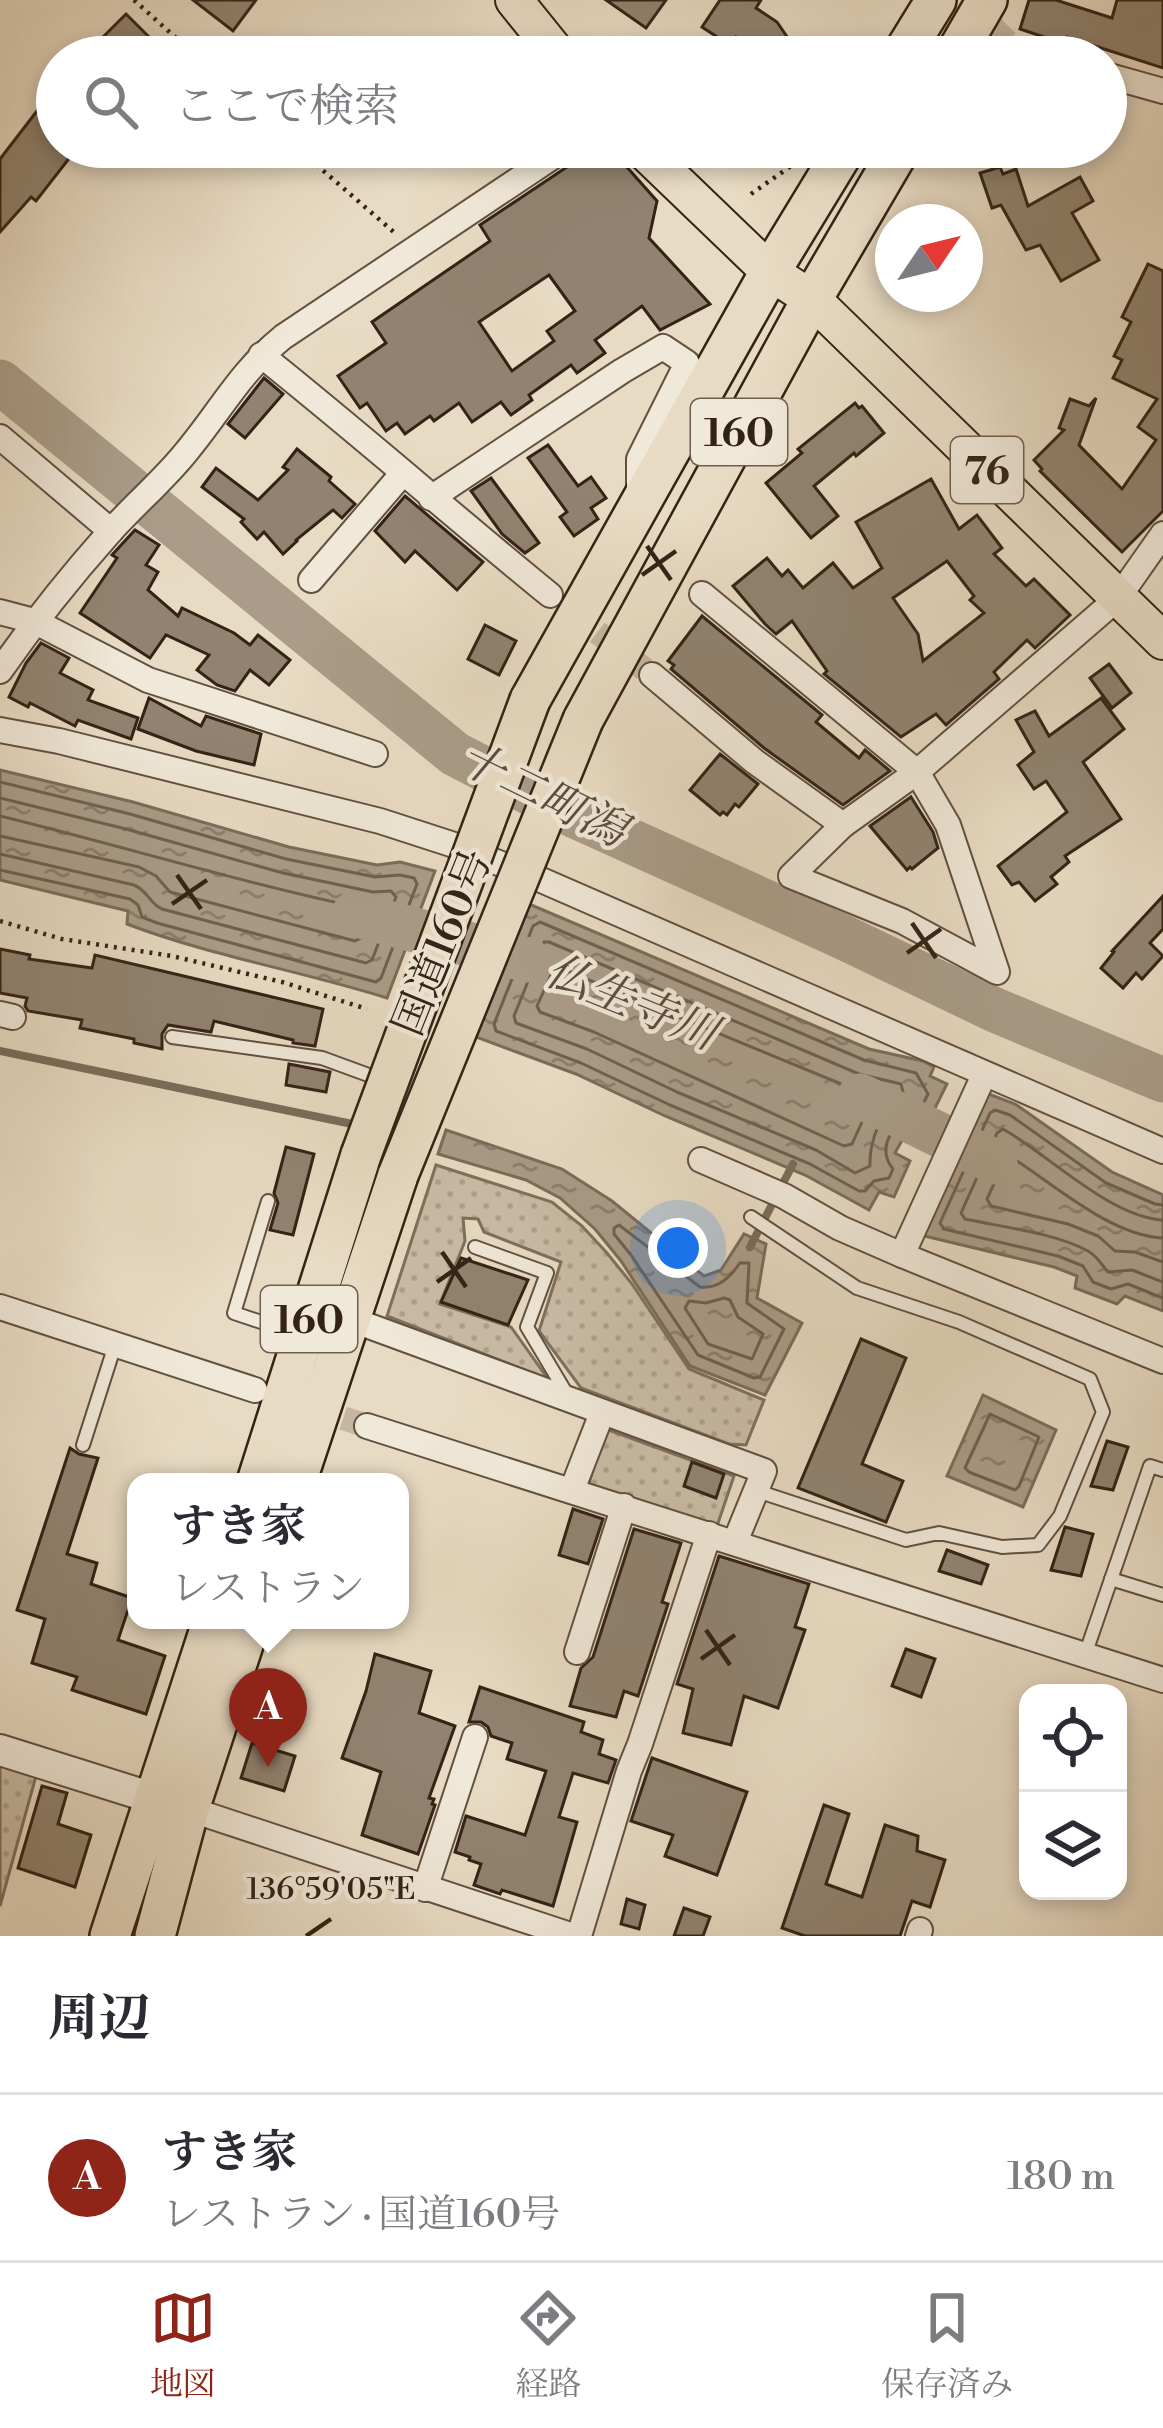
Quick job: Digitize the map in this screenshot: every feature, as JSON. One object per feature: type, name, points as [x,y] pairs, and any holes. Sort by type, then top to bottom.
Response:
[{"type":"highway","points":[[914,36],[936,0]]},
{"type":"highway","points":[[966,36],[987,0]]},
{"type":"highway","name":"国道160号","points":[[260,1473],[361,1155],[530,700],[770,272],[819,168]]},
{"type":"highway","name":"国道160号","points":[[299,1473],[398,1175],[583,720],[812,298],[889,168]]},
{"type":"highway","points":[[154,1936],[172,1804],[212,1629]]},
{"type":"highway","points":[[110,1936],[247,1629]]},
{"type":"main road","points":[[514,0],[543,36]]},
{"type":"main road","name":"76","points":[[662,168],[770,272],[812,298],[1163,641]]},
{"type":"street","points":[[1127,82],[1163,91]]},
{"type":"street","points":[[0,671],[34,621],[188,451],[261,355],[536,168]]},
{"type":"street","points":[[431,498],[664,346],[687,363],[639,459],[639,505]]},
{"type":"street","points":[[261,355],[550,595]]},
{"type":"street","points":[[0,437],[111,531]]},
{"type":"street","points":[[311,580],[403,473]]},
{"type":"street","points":[[702,594],[917,772],[948,825],[997,972],[902,921],[790,876],[843,825],[917,772],[1118,598],[1163,534]]},
{"type":"street","points":[[0,612],[34,621],[148,680],[375,754]]},
{"type":"street","points":[[652,675],[754,761],[843,825]]},
{"type":"street","points":[[0,730],[380,820],[451,844],[1163,1151]]},
{"type":"street","points":[[902,1255],[984,1075]]},
{"type":"street","points":[[701,1160],[902,1255],[1163,1361]]},
{"type":"street","points":[[0,1307],[255,1390]]},
{"type":"street","points":[[350,1319],[764,1472],[735,1542]]},
{"type":"street","points":[[572,1490],[602,1413]]},
{"type":"street","points":[[367,1426],[1163,1680]]},
{"type":"street","points":[[578,1652],[624,1506]]},
{"type":"street","points":[[0,1750],[576,1936],[709,1534]]},
{"type":"street","points":[[425,1888],[475,1737]]},
{"type":"lane","points":[[172,1037],[322,1058],[388,1082]]},
{"type":"lane","points":[[268,1201],[234,1313],[303,1337]]},
{"type":"lane","points":[[751,1217],[857,1288],[959,1322],[1090,1379],[1102,1412],[1060,1516],[1038,1545],[1002,1547],[940,1533],[906,1540],[756,1491]]},
{"type":"lane","points":[[475,1247],[547,1274],[526,1327],[572,1402]]},
{"type":"lane","points":[[83,1445],[115,1345]]},
{"type":"lane","points":[[1085,1655],[1150,1466],[1163,1470]]},
{"type":"lane","points":[[1111,1579],[1163,1594]]},
{"type":"path","points":[[134,0],[174,36]]},
{"type":"path","points":[[320,168],[413,251]]},
{"type":"path","points":[[751,194],[796,168]]},
{"type":"path","points":[[0,921],[62,939],[172,956],[282,982],[367,1009]]},
{"type":"shaded area","points":[[436,1165],[552,1202],[582,1226],[632,1284],[689,1369],[764,1400],[746,1445],[729,1444],[581,1388],[539,1331],[561,1262],[484,1232],[478,1219],[463,1218],[465,1241],[440,1304],[511,1327],[548,1379],[387,1316]]},
{"type":"shaded area","points":[[606,1429],[734,1476],[717,1526],[588,1486]]},
{"type":"shaded area","points":[[0,1765],[36,1776],[0,1906]]},
{"type":"water","points":[[0,770],[289,847],[435,871],[387,998],[159,935],[127,924],[128,911],[0,880]]},
{"type":"water","points":[[529,904],[869,1049],[934,1067],[930,1076],[947,1084],[928,1122],[915,1117],[895,1153],[910,1161],[894,1197],[879,1192],[869,1210],[805,1175],[576,1074],[476,1037]]},
{"type":"water","points":[[986,1093],[1015,1104],[1112,1172],[1163,1195],[1163,1311],[1125,1296],[1117,1304],[1075,1288],[1077,1276],[1054,1267],[920,1235]]},
{"type":"water","points":[[446,1130],[562,1169],[612,1201],[704,1276],[721,1270],[744,1234],[766,1244],[757,1298],[802,1323],[765,1395],[690,1366],[595,1229],[560,1198],[526,1180],[438,1154]]},
{"type":"water","points":[[983,1395],[1056,1430],[1023,1507],[947,1476]]},
{"type":"building","points":[[193,0],[256,0],[233,31]]},
{"type":"building","points":[[606,0],[666,0],[646,28]]},
{"type":"building","points":[[720,0],[761,0],[756,8],[777,22],[787,36],[716,36],[702,27]]},
{"type":"building","points":[[1029,0],[1056,0],[1112,18],[1117,0],[1163,0],[1163,68],[1127,56],[1127,36],[1041,36],[1020,29]]},
{"type":"building","points":[[126,14],[148,36],[104,36]]},
{"type":"building","points":[[36,112],[36,168],[62,168],[36,201],[31,197],[0,232],[0,159]]},
{"type":"building","points":[[566,168],[628,168],[657,201],[649,238],[710,304],[660,330],[642,306],[595,340],[605,353],[577,373],[571,365],[529,395],[532,400],[511,415],[501,402],[472,422],[459,403],[405,434],[397,423],[386,431],[367,403],[360,408],[338,376],[386,343],[372,322],[490,241],[480,225]],"holes":[[[549,275],[575,311],[547,331],[554,341],[512,371],[479,322]]]},
{"type":"building","points":[[1016,169],[1028,206],[1080,177],[1093,201],[1072,213],[1099,260],[1061,281],[1040,245],[1026,250],[1001,205],[992,208],[980,173]]},
{"type":"building","points":[[1148,264],[1163,271],[1163,511],[1122,552],[1034,460],[1064,430],[1059,428],[1070,399],[1089,406],[1096,398],[1079,445],[1122,489],[1156,440],[1138,427],[1157,399],[1113,378],[1122,360],[1114,356],[1131,322],[1122,317]]},
{"type":"building","points":[[264,378],[283,394],[245,438],[228,424]]},
{"type":"building","points":[[855,403],[884,433],[814,486],[838,516],[811,538],[766,483],[802,453],[798,449]]},
{"type":"building","points":[[548,445],[578,486],[591,477],[606,498],[591,508],[598,519],[574,536],[560,517],[567,512],[528,458]]},
{"type":"building","points":[[297,449],[355,504],[342,518],[333,510],[283,554],[264,532],[257,539],[241,522],[244,519],[202,487],[216,468],[258,500],[288,470],[283,467]]},
{"type":"building","points":[[491,478],[539,543],[525,553],[502,534],[471,491]]},
{"type":"building","points":[[931,479],[959,529],[977,515],[1002,548],[994,554],[1026,586],[1034,579],[1070,615],[1035,648],[1027,640],[994,672],[999,679],[946,725],[936,714],[901,737],[824,674],[827,671],[792,621],[776,634],[733,586],[767,558],[782,576],[788,570],[803,588],[833,563],[853,588],[882,568],[856,522]],"holes":[[[947,561],[974,596],[970,600],[984,613],[923,661],[918,634],[893,598]]]},
{"type":"building","points":[[405,496],[483,562],[457,590],[415,551],[405,562],[375,531]]},
{"type":"building","points":[[135,530],[159,545],[146,565],[158,572],[148,590],[178,616],[182,608],[250,645],[258,635],[290,660],[269,685],[250,670],[235,691],[217,685],[197,670],[209,655],[166,635],[150,658],[80,613],[117,558],[112,555]]},
{"type":"building","points":[[702,616],[822,715],[816,722],[859,758],[865,750],[890,771],[843,805],[764,748],[671,669],[674,665],[668,661]]},
{"type":"building","points":[[485,625],[516,641],[499,675],[468,659]]},
{"type":"building","points":[[41,643],[69,658],[60,673],[93,690],[88,700],[138,718],[131,739],[78,720],[75,726],[9,697]]},
{"type":"building","points":[[1109,664],[1131,693],[1112,708],[1090,678]]},
{"type":"building","points":[[149,698],[201,726],[206,716],[261,734],[254,765],[196,751],[138,729]]},
{"type":"building","points":[[1101,698],[1124,729],[1083,762],[1121,819],[1065,856],[1069,862],[1051,877],[1057,884],[1035,901],[1019,882],[1012,885],[998,866],[1067,812],[1046,781],[1034,789],[1018,765],[1034,752],[1016,720],[1035,711],[1049,736]]},
{"type":"building","points":[[720,754],[758,784],[727,815],[720,815],[690,790]]},
{"type":"building","points":[[911,797],[938,848],[907,870],[870,826]]},
{"type":"building","points":[[1163,896],[1163,929],[1150,943],[1163,956],[1142,979],[1136,973],[1123,988],[1101,968]]},
{"type":"building","points":[[0,949],[30,955],[29,959],[92,968],[95,955],[323,1009],[315,1046],[214,1021],[211,1032],[168,1025],[162,1034],[162,1049],[80,1028],[82,1020],[28,1011],[27,998],[0,993]]},
{"type":"building","points":[[289,1064],[330,1072],[326,1092],[286,1085]]},
{"type":"building","points":[[286,1147],[314,1154],[293,1235],[270,1230]]},
{"type":"building","points":[[461,1258],[528,1280],[508,1325],[441,1302]]},
{"type":"building","points":[[861,1339],[906,1358],[862,1464],[903,1481],[886,1522],[798,1488]]},
{"type":"building","points":[[1107,1441],[1128,1447],[1113,1490],[1091,1486]]},
{"type":"building","points":[[70,1448],[98,1458],[67,1554],[97,1563],[91,1584],[127,1596],[118,1640],[165,1656],[146,1714],[72,1690],[77,1677],[32,1663],[45,1619],[17,1610]]},
{"type":"building","points":[[692,1462],[724,1474],[716,1498],[684,1486]]},
{"type":"building","points":[[573,1509],[603,1519],[588,1564],[559,1555]]},
{"type":"building","points":[[1065,1527],[1093,1534],[1081,1576],[1051,1570]]},
{"type":"building","points":[[634,1529],[681,1543],[662,1602],[668,1604],[638,1696],[624,1691],[616,1717],[570,1706],[581,1668],[593,1657]]},
{"type":"building","points":[[947,1550],[988,1565],[981,1584],[939,1571]]},
{"type":"building","points":[[719,1556],[809,1584],[795,1627],[805,1630],[778,1708],[744,1696],[731,1745],[683,1733],[693,1689],[677,1684]]},
{"type":"building","points":[[906,1649],[935,1659],[921,1697],[892,1686]]},
{"type":"building","points":[[375,1654],[431,1671],[419,1713],[455,1726],[429,1798],[435,1805],[418,1854],[362,1835],[381,1772],[342,1758]]},
{"type":"building","points":[[480,1687],[584,1722],[581,1732],[603,1740],[599,1754],[616,1760],[608,1783],[573,1773],[559,1817],[577,1822],[553,1906],[474,1885],[481,1864],[455,1852],[466,1816],[525,1835],[546,1771],[507,1759],[512,1743],[491,1736],[481,1722],[469,1722]]},
{"type":"building","points":[[252,1743],[295,1756],[284,1791],[241,1778]]},
{"type":"building","points":[[652,1758],[747,1792],[717,1875],[665,1856],[673,1835],[631,1821]]},
{"type":"building","points":[[42,1786],[67,1793],[58,1824],[91,1835],[75,1887],[18,1868]]},
{"type":"building","points":[[824,1805],[849,1814],[826,1884],[862,1897],[885,1825],[918,1836],[917,1851],[945,1860],[930,1907],[912,1901],[900,1936],[805,1936],[782,1928]]},
{"type":"building","points":[[627,1899],[645,1905],[639,1929],[621,1924]]},
{"type":"building","points":[[684,1908],[710,1917],[703,1936],[674,1936]]},
{"type":"waterway","name":"十二町潟","points":[[0,382],[455,754],[573,815],[995,1010],[1163,1080]]},
{"type":"waterway","name":"仏生寺川","points":[[354,914],[528,960]]},
{"type":"waterway","points":[[0,1051],[357,1125]]},
{"type":"waterway","name":"仏生寺川","points":[[860,1096],[995,1162]]},
{"type":"waterway","points":[[750,1247],[793,1164]]},
{"type":"tunnel","points":[[964,0],[1001,36]]},
{"type":"tunnel","points":[[569,610],[652,675]]},
{"type":"tunnel","points":[[309,1407],[367,1426]]},
{"type":"place","name":"すき家","points":[[268,1767]]}]
